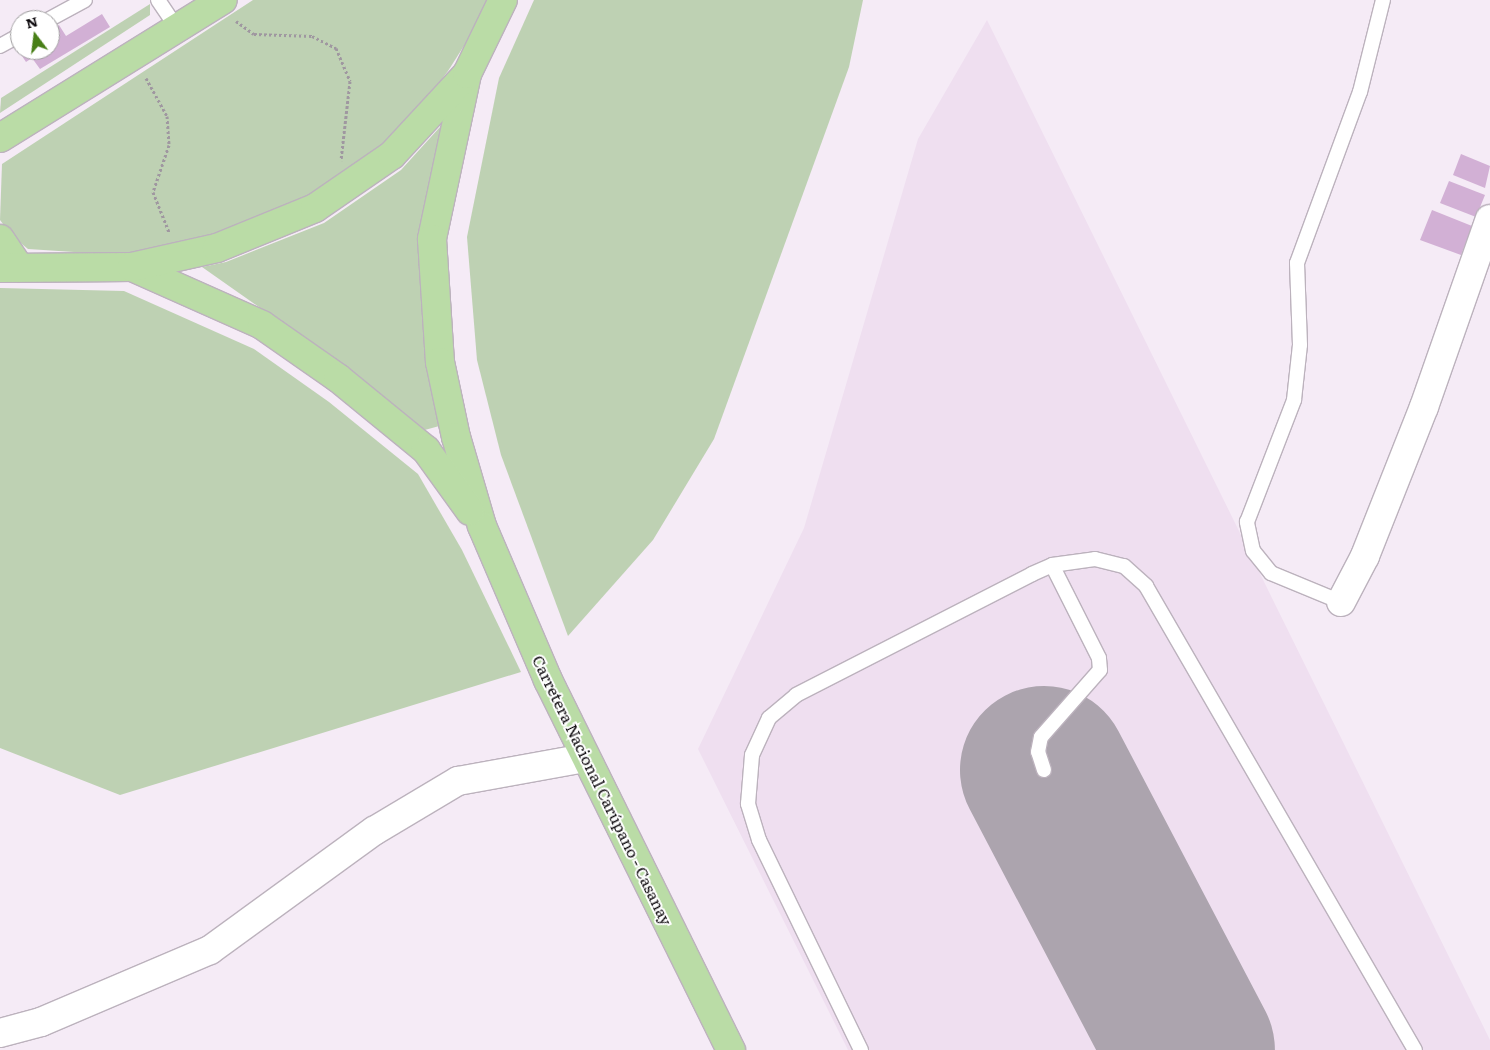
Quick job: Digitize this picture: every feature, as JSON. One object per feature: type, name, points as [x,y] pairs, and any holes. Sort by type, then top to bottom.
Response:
[{"type":"highway","points":[[0,239],[10,268],[132,267],[217,248],[315,208],[392,155],[467,74],[503,0]]},
{"type":"highway","points":[[0,138],[129,58],[201,9]]},
{"type":"highway","name":"Carretera Nacional Carúpano - Casanay","points":[[467,74],[432,239],[440,362],[482,526],[585,758],[731,1050]]},
{"type":"highway","name":"Carretera Nacional Carúpano - Casanay","points":[[132,267],[262,325],[338,378],[426,450],[482,526]]},
{"type":"street","points":[[1341,602],[1365,556],[1424,407],[1490,219]]},
{"type":"street","points":[[0,1033],[41,1022],[210,950],[374,831],[458,781],[585,758]]},
{"type":"lane","points":[[60,13],[84,0]]},
{"type":"lane","points":[[158,0],[201,9]]},
{"type":"lane","points":[[1341,602],[1272,573],[1254,552],[1247,522],[1294,400],[1300,345],[1298,263],[1360,92],[1383,0]]},
{"type":"lane","points":[[861,1050],[760,840],[748,804],[752,754],[769,718],[796,695],[1052,565],[1094,559],[1124,566],[1146,586],[1415,1050]]},
{"type":"lane","points":[[1044,770],[1038,752],[1041,737],[1100,670],[1099,658],[1052,565]]},
{"type":"path","points":[[201,9],[254,34],[312,36],[336,48],[350,81],[340,154],[342,170],[352,182]]},
{"type":"path","points":[[129,58],[157,92],[167,116],[169,145],[153,192],[180,256]]},
{"type":"shaded area","points":[[987,20],[1490,1040],[1490,1050],[848,1050],[698,749],[804,528],[918,139]]},
{"type":"green space","points":[[253,0],[493,0],[448,71],[389,150],[314,202],[216,238],[120,255],[28,249],[12,236],[0,220],[2,164]]},
{"type":"green space","points":[[534,0],[863,0],[849,67],[714,439],[653,540],[568,636],[501,455],[477,360],[467,237],[499,78]]},
{"type":"green space","points":[[150,4],[150,15],[0,113],[1,98]]},
{"type":"green space","points":[[450,116],[436,149],[420,234],[443,425],[421,431],[333,359],[202,267],[226,262],[324,223],[401,170]]},
{"type":"green space","points":[[0,288],[124,291],[254,349],[329,402],[418,474],[462,550],[521,672],[120,795],[0,748]]},
{"type":"building","points":[[102,14],[110,27],[60,57],[60,27],[66,36]]},
{"type":"building","points":[[33,60],[55,60],[40,69]]},
{"type":"building","points":[[1461,154],[1490,166],[1485,188],[1453,175]]},
{"type":"building","points":[[1449,181],[1485,195],[1476,217],[1440,203]]},
{"type":"building","points":[[1432,210],[1472,226],[1461,255],[1420,240]]},
{"type":"runway","points":[[1044,770],[1191,1050]]}]
